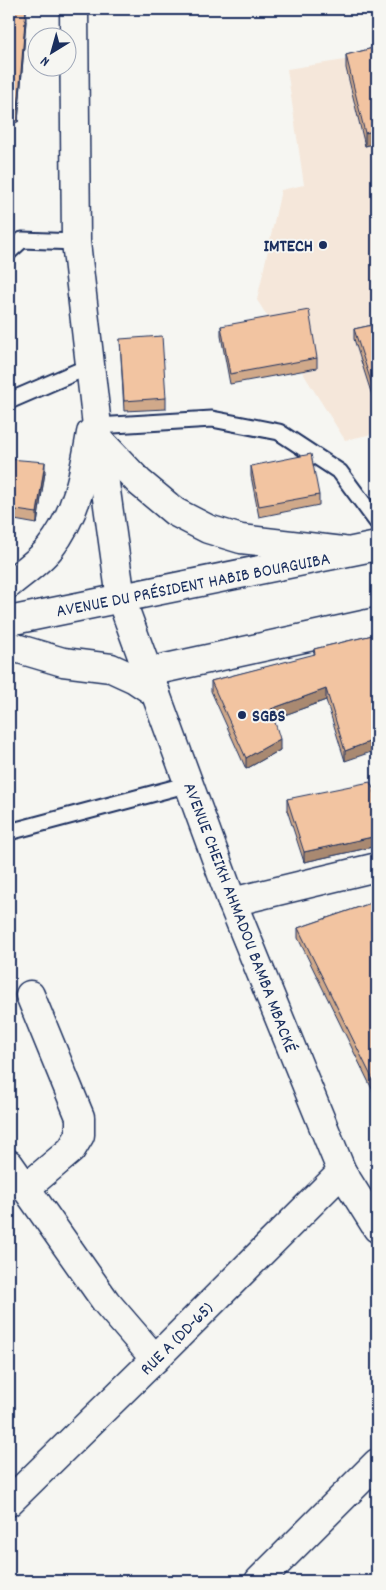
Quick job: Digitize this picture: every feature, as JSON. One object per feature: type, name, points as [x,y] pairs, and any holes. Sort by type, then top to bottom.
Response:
[{"type":"street","name":"AVENUE CHEIKH AHMADOU BAMBA MBACKÉ","points":[[74,9],[76,242],[97,424],[121,599],[232,902],[342,1172],[377,1228]]},
{"type":"street","points":[[97,424],[139,482],[175,512],[208,529],[241,539],[349,552]]},
{"type":"street","points":[[9,584],[49,549],[69,520],[79,493],[97,424]]},
{"type":"street","name":"AVENUE DU PRÉSIDENT HABIB BOURGUIBA","points":[[9,621],[377,546]]},
{"type":"street","points":[[9,646],[63,662],[111,668],[135,679],[152,682],[377,622]]},
{"type":"street","points":[[232,902],[377,867]]},
{"type":"street","points":[[26,1188],[72,1150],[80,1136],[80,1117],[30,995]]},
{"type":"street","points":[[9,1164],[106,1302],[155,1359]]},
{"type":"street","name":"RUE A (DD-65)","points":[[9,1502],[342,1172]]},
{"type":"street","points":[[258,1581],[377,1464]]},
{"type":"lane","points":[[9,252],[22,240],[76,242]]},
{"type":"lane","points":[[9,401],[90,366]]},
{"type":"lane","points":[[97,424],[212,419],[279,432],[340,472],[377,522]]},
{"type":"lane","points":[[9,832],[189,784]]},
{"type":"shaded area","name":"IMTECH","points":[[377,55],[377,433],[345,440],[257,300],[281,190],[304,185],[287,69]]},
{"type":"building","points":[[9,9],[26,9],[18,109],[9,110]]},
{"type":"building","points":[[377,47],[377,130],[365,133],[346,55]]},
{"type":"building","points":[[309,310],[317,358],[230,374],[221,326]]},
{"type":"building","points":[[377,324],[377,400],[354,329]]},
{"type":"building","points":[[162,336],[166,398],[124,401],[120,339]]},
{"type":"building","points":[[311,454],[319,495],[259,506],[251,466]]},
{"type":"building","points":[[9,459],[45,462],[37,513],[9,509]]},
{"type":"building","points":[[377,634],[377,739],[345,751],[326,689],[271,709],[280,739],[246,758],[211,681],[315,654],[314,649]]},
{"type":"building","points":[[370,782],[377,797],[377,836],[304,852],[287,799]]},
{"type":"building","points":[[377,901],[377,1086],[298,928]]},
{"type":"place","name":"IMTECH","points":[[323,245]]},
{"type":"place","name":"SGBS","points":[[242,715]]}]
